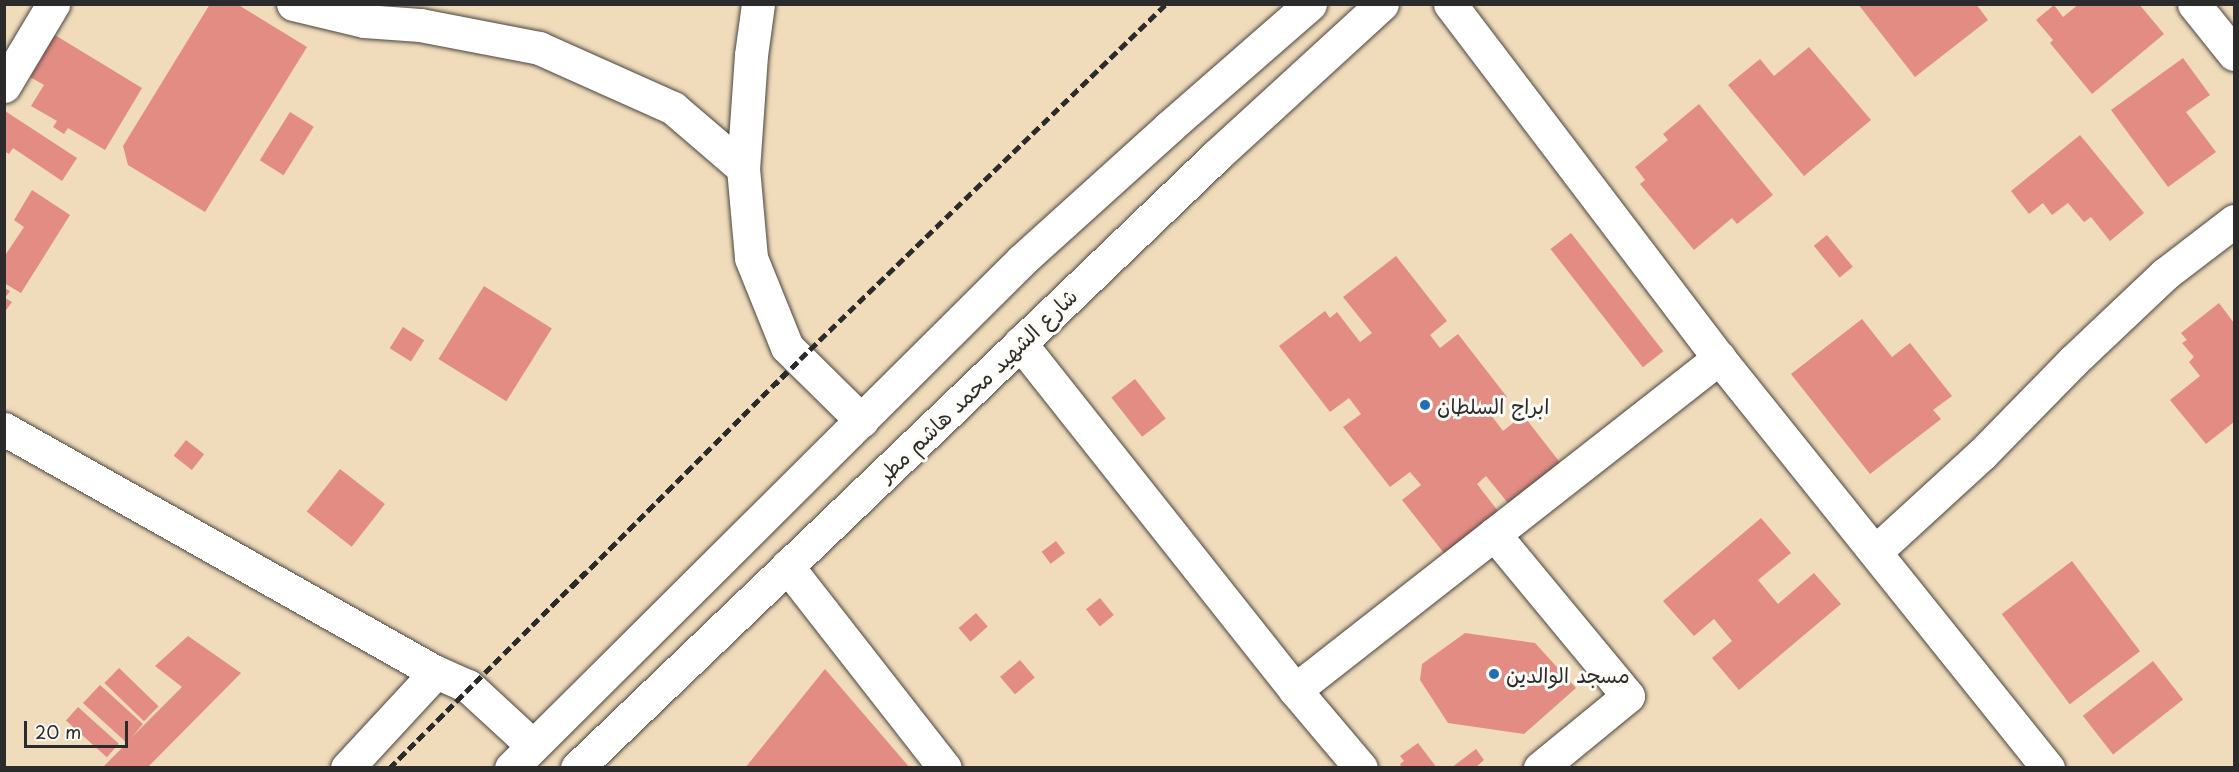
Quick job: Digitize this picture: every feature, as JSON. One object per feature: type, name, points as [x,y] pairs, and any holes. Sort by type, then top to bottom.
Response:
[{"type":"street","points":[[4,86],[52,4]]},
{"type":"street","points":[[292,4],[364,21],[420,25],[539,48],[673,108],[743,168]]},
{"type":"street","points":[[758,4],[751,55],[743,168],[751,258],[787,347],[862,421]]},
{"type":"street","points":[[4,429],[436,672],[468,686],[522,757],[1030,252],[1310,4]]},
{"type":"street","name":"شارع الشهيد محمد هاشم مطر","points":[[577,768],[1216,156],[1382,4]]},
{"type":"street","points":[[1450,4],[1719,358],[2048,768]]},
{"type":"street","points":[[2194,4],[2235,54]]},
{"type":"street","points":[[1875,552],[1982,454],[2073,361],[2165,274],[2235,220]]},
{"type":"street","points":[[1020,343],[1295,690],[1361,768]]},
{"type":"street","points":[[1295,690],[1719,358]]},
{"type":"street","points":[[1494,534],[1628,696],[1540,768]]},
{"type":"street","points":[[787,566],[945,768]]},
{"type":"street","points":[[347,768],[436,672]]},
{"type":"building","points":[[210,4],[237,4],[307,47],[205,212],[128,165],[123,146]]},
{"type":"building","points":[[1858,4],[1976,4],[1988,20],[1915,77]]},
{"type":"building","points":[[2079,4],[2139,4],[2164,34],[2092,94],[2050,43],[2053,40],[2036,20],[2054,5],[2063,17]]},
{"type":"building","points":[[45,29],[142,88],[105,150],[68,128],[64,134],[53,127],[57,121],[31,106],[44,85],[30,77],[42,58],[32,51]]},
{"type":"building","points":[[1809,47],[1871,120],[1804,176],[1728,85],[1760,59],[1774,76]]},
{"type":"building","points":[[2183,58],[2210,95],[2186,112],[2216,152],[2168,187],[2111,110]]},
{"type":"building","points":[[1699,104],[1773,195],[1737,224],[1732,218],[1694,250],[1640,184],[1645,180],[1635,167],[1668,140],[1663,134]]},
{"type":"building","points":[[5,111],[77,158],[62,181],[13,148],[9,154],[4,151]]},
{"type":"building","points":[[290,112],[314,127],[284,175],[260,160]]},
{"type":"building","points":[[2080,135],[2144,213],[2110,241],[2091,217],[2084,222],[2068,203],[2052,215],[2043,203],[2029,214],[2011,191]]},
{"type":"building","points":[[32,190],[70,215],[21,293],[4,283],[4,257],[24,227],[14,220]]},
{"type":"building","points":[[1571,233],[1663,351],[1643,367],[1551,249]]},
{"type":"building","points":[[1827,235],[1853,267],[1840,278],[1814,246]]},
{"type":"building","name":"ابراج السلطان","points":[[1396,256],[1447,321],[1430,335],[1440,348],[1458,334],[1507,397],[1488,411],[1503,431],[1523,415],[1569,474],[1512,508],[1486,476],[1477,484],[1501,515],[1451,562],[1402,500],[1421,485],[1410,472],[1390,487],[1343,427],[1361,414],[1349,398],[1330,412],[1279,346],[1325,311],[1330,318],[1337,312],[1360,342],[1372,333],[1343,297]]},
{"type":"building","points":[[484,286],[552,328],[506,401],[438,359]]},
{"type":"building","points":[[4,288],[10,291],[5,298],[12,302],[4,313]]},
{"type":"building","points":[[2219,303],[2234,323],[2234,422],[2206,444],[2170,400],[2200,376],[2189,362],[2194,357],[2182,343],[2187,340],[2181,333]]},
{"type":"building","points":[[1862,319],[1892,357],[1910,343],[1952,396],[1933,410],[1941,419],[1870,474],[1791,374]]},
{"type":"building","points":[[403,327],[424,340],[411,361],[390,348]]},
{"type":"building","points":[[1135,379],[1166,418],[1142,437],[1111,397]]},
{"type":"building","points":[[186,440],[204,454],[192,470],[174,456]]},
{"type":"building","points":[[340,469],[385,504],[352,547],[307,512]]},
{"type":"building","points":[[1761,518],[1791,553],[1758,580],[1778,604],[1814,573],[1841,604],[1739,690],[1712,658],[1732,641],[1714,619],[1694,636],[1663,601]]},
{"type":"building","points":[[1056,541],[1065,553],[1051,564],[1042,552]]},
{"type":"building","points":[[2072,561],[2140,651],[2070,704],[2002,614]]},
{"type":"building","points":[[1100,598],[1114,615],[1100,626],[1086,609]]},
{"type":"building","points":[[976,613],[988,627],[970,642],[959,628]]},
{"type":"building","points":[[1465,633],[1535,643],[1576,688],[1524,734],[1448,723],[1420,680],[1422,664]]},
{"type":"building","points":[[188,636],[241,673],[147,768],[102,768],[127,743],[83,703],[100,685],[143,724],[131,738],[182,687],[155,666]]},
{"type":"building","points":[[1020,660],[1035,678],[1015,694],[1000,677]]},
{"type":"building","points":[[2153,661],[2183,700],[2113,754],[2083,716]]},
{"type":"building","points":[[119,668],[159,706],[144,721],[104,683]]},
{"type":"building","points":[[825,669],[910,768],[745,768]]},
{"type":"building","points":[[78,707],[119,744],[107,757],[66,720]]},
{"type":"building","points":[[1418,743],[1437,768],[1402,768],[1400,764],[1404,761],[1400,756]]},
{"type":"building","points":[[1476,749],[1484,760],[1475,768],[1451,768]]},
{"type":"railway","points":[[389,768],[800,359],[1166,4]]},
{"type":"place","name":"ابراج السلطان","points":[[1425,405]]},
{"type":"place","name":"مسجد الوالدين","points":[[1494,674]]}]
